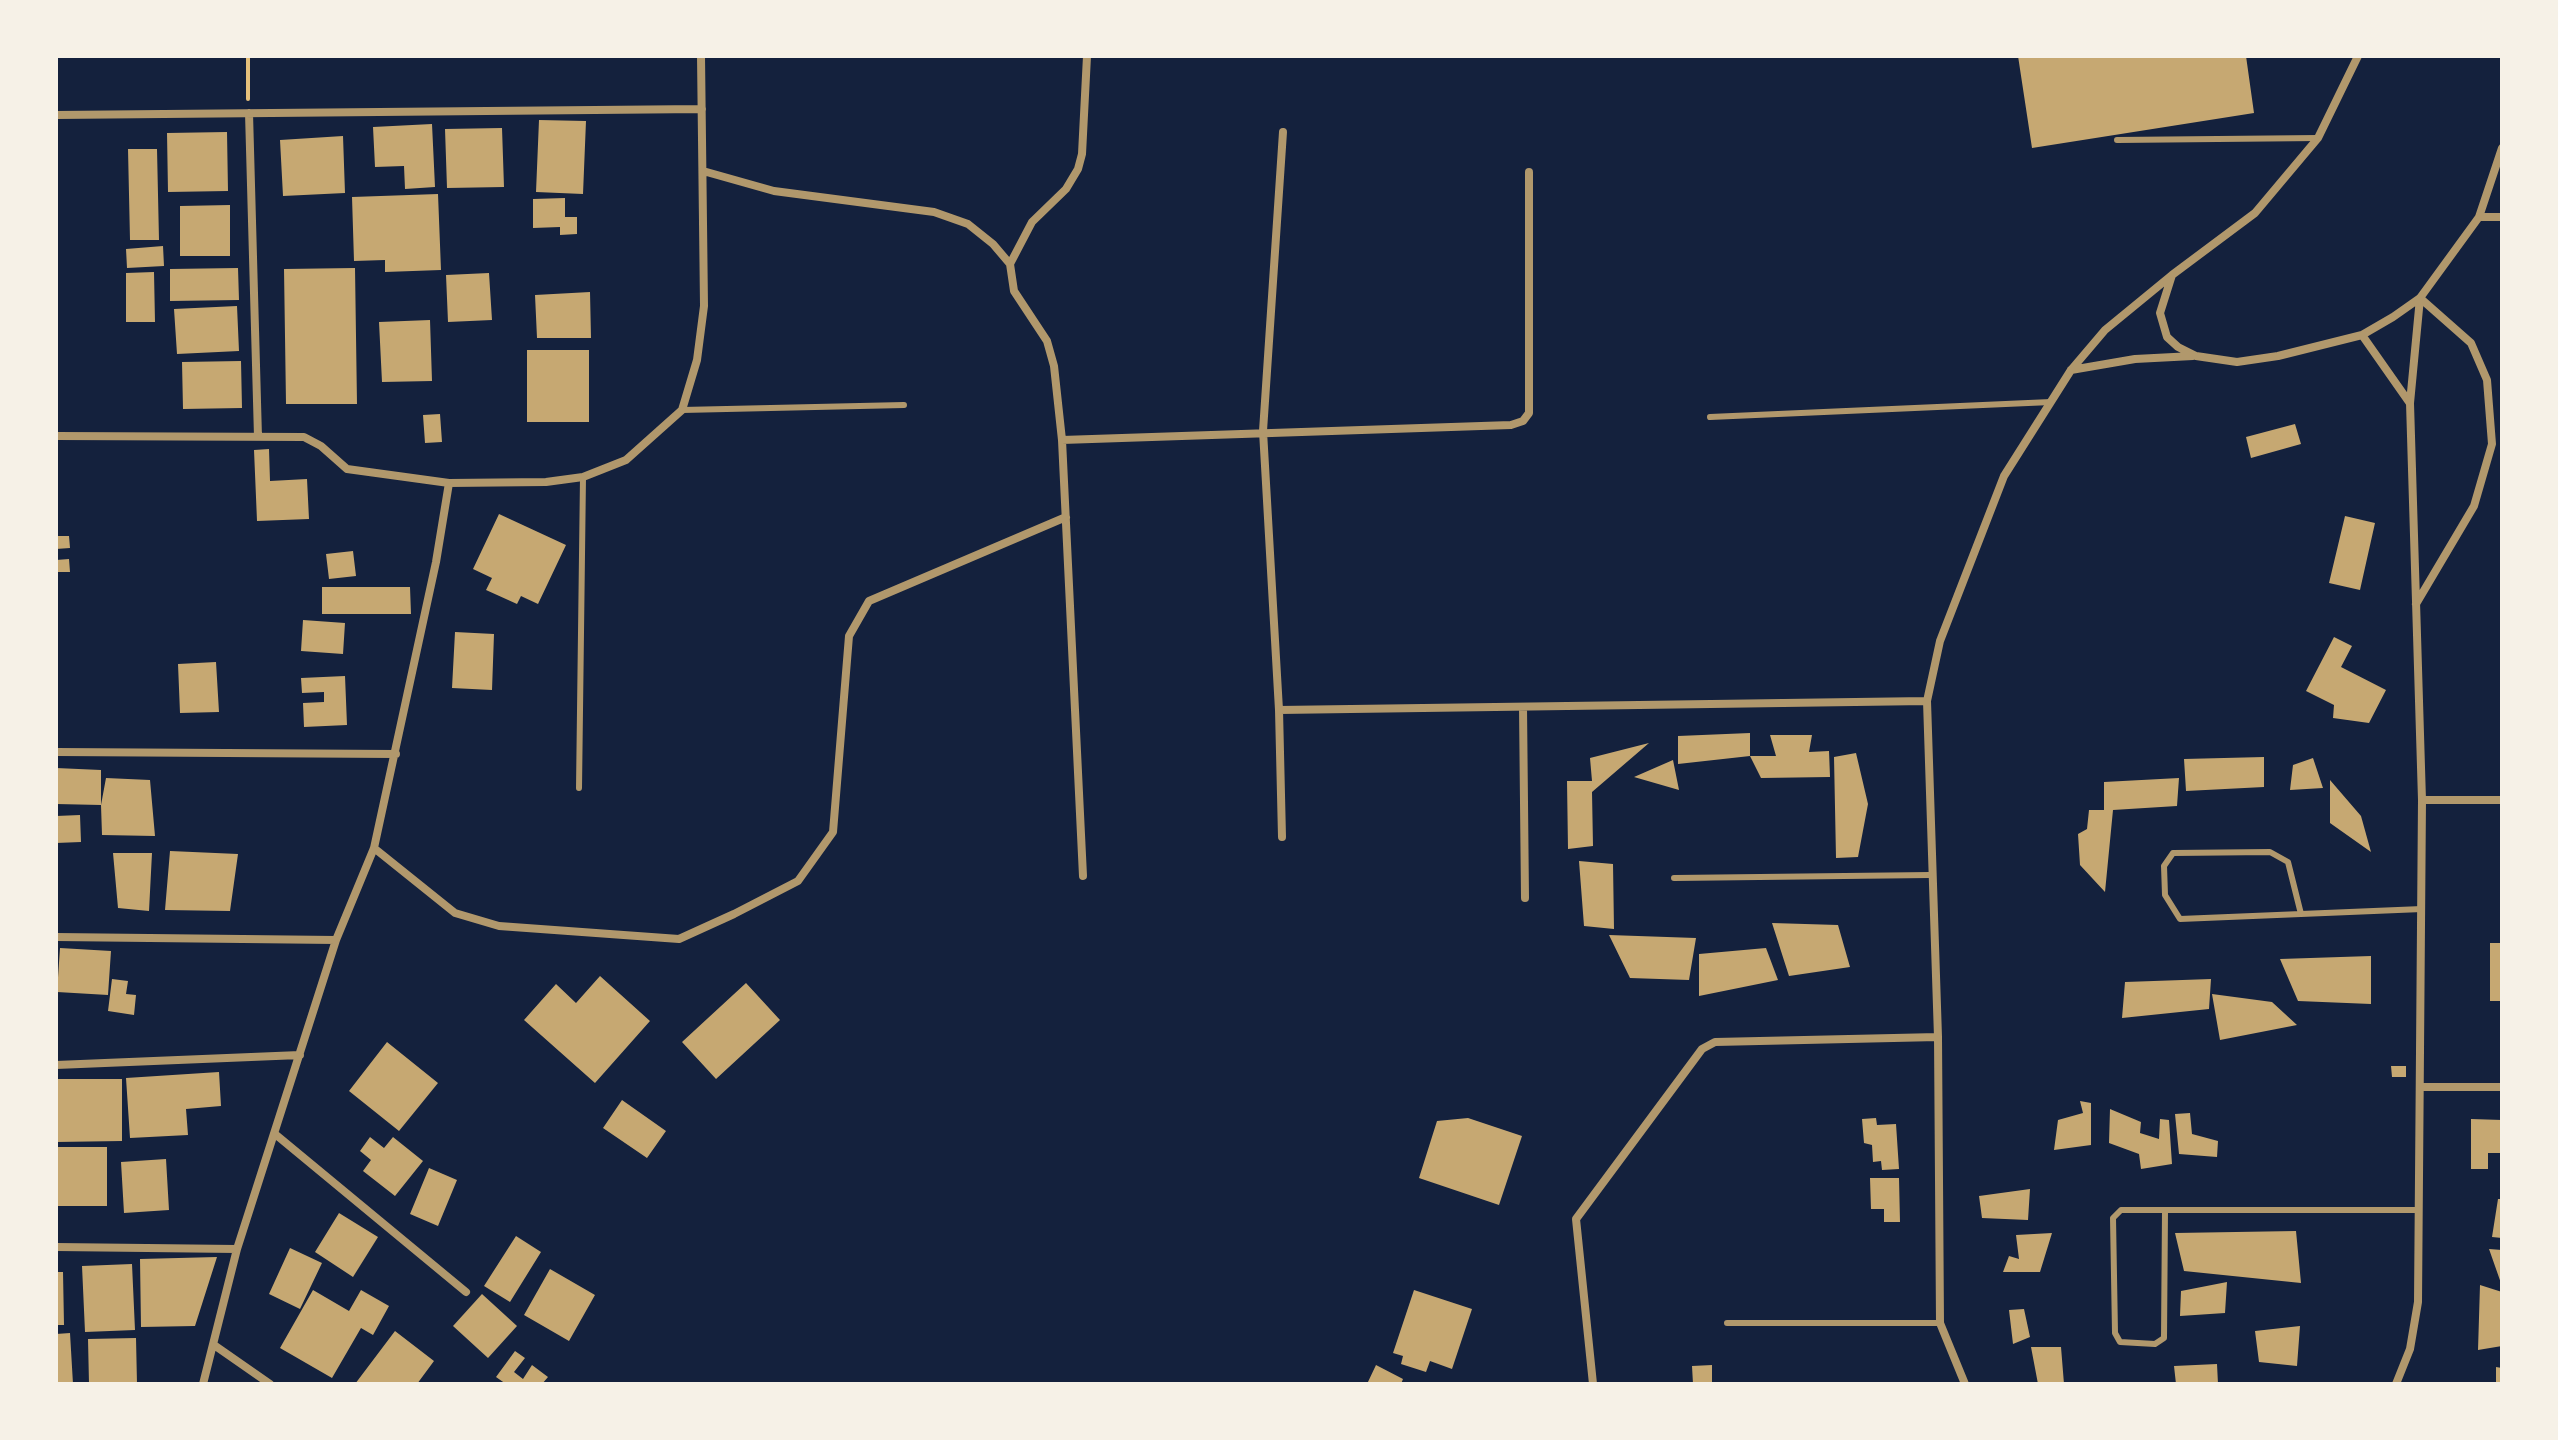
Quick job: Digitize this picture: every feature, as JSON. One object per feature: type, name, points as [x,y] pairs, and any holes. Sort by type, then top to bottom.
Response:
[{"type":"street","points":[[56,436],[304,437],[321,446],[347,469],[449,483],[546,482],[583,477],[626,460],[682,410],[697,360],[704,306],[701,56]]},
{"type":"street","points":[[1083,876],[1062,440],[1054,366],[1047,341],[1014,291],[1010,264],[1032,222],[1066,189],[1078,169],[1082,154],[1087,56]]},
{"type":"street","points":[[1965,1384],[1940,1323],[1938,1037],[1930,875],[1927,701],[1940,641],[2004,476],[2071,370],[2105,330],[2255,213],[2318,138],[2358,56]]},
{"type":"street","points":[[56,115],[702,109]]},
{"type":"street","points":[[249,113],[258,437]]},
{"type":"street","points":[[1282,837],[1279,710],[1263,431],[1283,132]]},
{"type":"street","points":[[2071,370],[2135,359],[2196,356],[2237,362],[2306,351],[2362,335],[2420,298],[2479,217],[2502,148]]},
{"type":"street","points":[[703,171],[774,191],[934,212],[968,224],[1010,264]]},
{"type":"street","points":[[1062,440],[1511,425],[1523,421],[1529,413],[1529,172]]},
{"type":"street","points":[[2479,217],[2502,217]]},
{"type":"street","points":[[2172,275],[2160,313],[2167,337],[2196,356]]},
{"type":"street","points":[[2396,1384],[2410,1349],[2418,1302],[2422,800],[2410,403],[2420,298]]},
{"type":"street","points":[[2416,604],[2474,506],[2497,444],[2487,380],[2471,343],[2420,298]]},
{"type":"street","points":[[2362,335],[2410,403]]},
{"type":"street","points":[[203,1384],[237,1249],[336,940],[374,848],[396,754],[449,483]]},
{"type":"street","points":[[374,848],[455,913],[499,926],[679,939],[734,914],[798,881],[833,832],[849,636],[869,601],[1066,517]]},
{"type":"street","points":[[1279,710],[1927,701]]},
{"type":"street","points":[[1523,707],[1525,898]]},
{"type":"street","points":[[56,752],[396,754]]},
{"type":"street","points":[[2422,800],[2502,800]]},
{"type":"street","points":[[56,937],[336,940]]},
{"type":"street","points":[[1593,1384],[1576,1219],[1702,1049],[1715,1042],[1938,1037]]},
{"type":"street","points":[[56,1065],[300,1055]]},
{"type":"street","points":[[2422,1087],[2502,1087]]},
{"type":"street","points":[[275,1134],[466,1292]]},
{"type":"street","points":[[56,1247],[237,1249]]},
{"type":"street","points":[[214,1345],[270,1384]]},
{"type":"lane","points":[[2117,140],[2318,138]]},
{"type":"lane","points":[[1710,417],[2051,402]]},
{"type":"lane","points":[[682,410],[904,405]]},
{"type":"lane","points":[[579,788],[583,477]]},
{"type":"lane","points":[[2301,914],[2288,862],[2270,852],[2173,853],[2164,866],[2165,895],[2180,919],[2301,914],[2422,909]]},
{"type":"lane","points":[[1674,878],[1930,875]]},
{"type":"lane","points":[[2165,1211],[2164,1338],[2155,1344],[2120,1342],[2115,1333],[2113,1218],[2121,1210],[2420,1210]]},
{"type":"lane","points":[[1727,1323],[1940,1323]]},
{"type":"path","points":[[248,56],[249,113]]},
{"type":"building","points":[[2018,56],[2246,56],[2254,113],[2032,148]]},
{"type":"building","points":[[539,120],[586,121],[583,194],[536,192]]},
{"type":"building","points":[[432,124],[435,187],[405,189],[404,166],[375,167],[373,127]]},
{"type":"building","points":[[502,128],[504,187],[447,188],[445,129]]},
{"type":"building","points":[[227,132],[228,191],[168,192],[167,133]]},
{"type":"building","points":[[343,136],[345,193],[283,196],[280,140]]},
{"type":"building","points":[[128,149],[157,149],[159,240],[130,240]]},
{"type":"building","points":[[438,194],[441,270],[385,272],[385,260],[354,261],[352,197]]},
{"type":"building","points":[[565,198],[565,217],[577,217],[577,234],[560,235],[560,227],[533,228],[533,199]]},
{"type":"building","points":[[230,205],[230,256],[180,256],[180,206]]},
{"type":"building","points":[[163,246],[164,266],[127,268],[126,249]]},
{"type":"building","points":[[238,268],[239,300],[170,301],[170,269]]},
{"type":"building","points":[[355,268],[357,404],[286,404],[284,269]]},
{"type":"building","points":[[154,272],[155,322],[126,322],[126,273]]},
{"type":"building","points":[[489,273],[492,320],[448,322],[446,275]]},
{"type":"building","points":[[590,292],[591,338],[537,338],[535,295]]},
{"type":"building","points":[[237,306],[239,351],[177,354],[174,309]]},
{"type":"building","points":[[430,320],[432,381],[382,382],[379,322]]},
{"type":"building","points":[[527,350],[589,350],[589,422],[527,422]]},
{"type":"building","points":[[241,361],[242,408],[183,409],[182,362]]},
{"type":"building","points":[[440,414],[442,442],[425,443],[423,415]]},
{"type":"building","points":[[2295,424],[2301,444],[2251,458],[2246,437]]},
{"type":"building","points":[[269,449],[270,481],[307,479],[309,519],[257,521],[254,450]]},
{"type":"building","points":[[499,514],[566,545],[538,604],[521,596],[517,604],[486,590],[492,578],[473,569]]},
{"type":"building","points":[[2345,516],[2375,523],[2360,590],[2329,583]]},
{"type":"building","points":[[56,536],[69,536],[70,548],[56,549]]},
{"type":"building","points":[[353,551],[356,576],[329,579],[326,554]]},
{"type":"building","points":[[69,559],[70,572],[56,572],[56,560]]},
{"type":"building","points":[[322,587],[410,587],[411,614],[322,614]]},
{"type":"building","points":[[303,620],[345,623],[343,654],[301,651]]},
{"type":"building","points":[[455,632],[494,634],[492,690],[452,688]]},
{"type":"building","points":[[2334,637],[2352,646],[2341,667],[2386,690],[2369,723],[2333,718],[2334,705],[2306,691]]},
{"type":"building","points":[[216,662],[219,712],[180,713],[178,664]]},
{"type":"building","points":[[345,676],[347,725],[304,727],[303,703],[324,702],[324,692],[302,693],[301,678]]},
{"type":"building","points":[[1750,733],[1750,756],[1678,764],[1678,736]]},
{"type":"building","points":[[1770,735],[1812,735],[1809,752],[1829,751],[1830,777],[1761,778],[1750,756],[1776,756]]},
{"type":"building","points":[[1649,743],[1592,792],[1593,846],[1568,849],[1567,781],[1592,781],[1590,758]]},
{"type":"building","points":[[1856,753],[1868,804],[1858,857],[1836,858],[1834,757]]},
{"type":"building","points":[[2264,757],[2264,787],[2186,791],[2184,759]]},
{"type":"building","points":[[2313,758],[2323,788],[2290,790],[2293,765]]},
{"type":"building","points":[[1673,760],[1679,790],[1634,777]]},
{"type":"building","points":[[56,768],[101,770],[101,805],[56,804]]},
{"type":"building","points":[[106,778],[150,780],[155,836],[102,835],[101,805]]},
{"type":"building","points":[[2179,778],[2177,806],[2113,810],[2105,892],[2080,865],[2078,834],[2087,829],[2089,810],[2104,810],[2104,782]]},
{"type":"building","points":[[2330,780],[2361,816],[2371,852],[2330,823]]},
{"type":"building","points":[[80,815],[81,842],[56,843],[56,816]]},
{"type":"building","points":[[170,851],[238,854],[230,911],[165,910]]},
{"type":"building","points":[[113,853],[152,853],[149,911],[118,908]]},
{"type":"building","points":[[1579,861],[1613,864],[1614,929],[1584,926]]},
{"type":"building","points":[[1772,923],[1838,925],[1850,967],[1789,976]]},
{"type":"building","points":[[1609,935],[1696,938],[1689,980],[1630,978]]},
{"type":"building","points":[[2490,943],[2502,943],[2502,1001],[2490,1001]]},
{"type":"building","points":[[60,948],[111,951],[108,995],[57,992]]},
{"type":"building","points":[[1766,948],[1778,980],[1699,996],[1699,954]]},
{"type":"building","points":[[2371,956],[2371,1004],[2298,1001],[2280,959]]},
{"type":"building","points":[[600,976],[650,1021],[595,1083],[524,1020],[556,984],[576,1003]]},
{"type":"building","points":[[112,979],[128,981],[126,994],[136,995],[134,1015],[108,1011]]},
{"type":"building","points":[[2211,979],[2209,1009],[2122,1018],[2125,982]]},
{"type":"building","points":[[746,983],[780,1020],[716,1079],[682,1042]]},
{"type":"building","points":[[2212,994],[2272,1002],[2297,1025],[2220,1040]]},
{"type":"building","points":[[387,1042],[438,1083],[399,1131],[349,1091]]},
{"type":"building","points":[[2391,1066],[2406,1066],[2406,1077],[2392,1077]]},
{"type":"building","points":[[219,1072],[221,1106],[186,1109],[188,1135],[130,1138],[126,1078]]},
{"type":"building","points":[[56,1079],[122,1079],[122,1141],[56,1142]]},
{"type":"building","points":[[622,1100],[666,1131],[647,1158],[603,1128]]},
{"type":"building","points":[[2080,1101],[2091,1103],[2091,1145],[2054,1150],[2058,1120],[2083,1113]]},
{"type":"building","points":[[2110,1109],[2141,1122],[2140,1133],[2159,1139],[2160,1119],[2169,1120],[2172,1164],[2141,1169],[2139,1154],[2109,1143]]},
{"type":"building","points":[[2190,1113],[2192,1134],[2218,1141],[2217,1157],[2179,1154],[2175,1114]]},
{"type":"building","points":[[1468,1118],[1522,1136],[1499,1205],[1419,1178],[1437,1121]]},
{"type":"building","points":[[1876,1118],[1877,1125],[1896,1124],[1899,1169],[1882,1170],[1881,1161],[1873,1162],[1872,1145],[1864,1143],[1862,1119]]},
{"type":"building","points":[[2471,1119],[2502,1120],[2502,1153],[2488,1153],[2488,1169],[2471,1169]]},
{"type":"building","points":[[370,1137],[384,1148],[393,1137],[423,1161],[395,1196],[363,1171],[371,1160],[360,1151]]},
{"type":"building","points":[[57,1147],[107,1147],[107,1206],[57,1206]]},
{"type":"building","points":[[166,1159],[169,1210],[124,1213],[121,1162]]},
{"type":"building","points":[[429,1168],[457,1180],[438,1226],[410,1214]]},
{"type":"building","points":[[1870,1178],[1899,1178],[1900,1222],[1884,1222],[1884,1209],[1871,1209]]},
{"type":"building","points":[[2030,1189],[2028,1220],[1982,1218],[1979,1196]]},
{"type":"building","points":[[2498,1199],[2502,1199],[2502,1238],[2492,1237]]},
{"type":"building","points":[[339,1213],[378,1237],[353,1277],[315,1252]]},
{"type":"building","points":[[2296,1231],[2301,1283],[2184,1271],[2175,1233]]},
{"type":"building","points":[[2052,1233],[2040,1272],[2003,1272],[2009,1256],[2019,1259],[2016,1235]]},
{"type":"building","points":[[516,1236],[541,1252],[510,1302],[484,1286]]},
{"type":"building","points":[[290,1248],[322,1263],[300,1309],[269,1294]]},
{"type":"building","points":[[2489,1249],[2502,1250],[2502,1286]]},
{"type":"building","points":[[217,1257],[195,1326],[141,1327],[140,1259]]},
{"type":"building","points":[[132,1264],[135,1330],[85,1332],[82,1266]]},
{"type":"building","points":[[550,1269],[595,1295],[569,1341],[524,1315]]},
{"type":"building","points":[[56,1272],[63,1272],[64,1325],[56,1325]]},
{"type":"building","points":[[2227,1282],[2225,1313],[2180,1316],[2181,1291]]},
{"type":"building","points":[[2480,1285],[2502,1292],[2502,1346],[2478,1350]]},
{"type":"building","points":[[313,1290],[349,1311],[361,1290],[389,1306],[373,1335],[361,1328],[332,1378],[280,1348]]},
{"type":"building","points":[[1414,1290],[1472,1309],[1452,1369],[1430,1361],[1426,1372],[1401,1364],[1403,1356],[1393,1353]]},
{"type":"building","points":[[482,1294],[517,1326],[488,1358],[453,1326]]},
{"type":"building","points":[[2024,1309],[2030,1337],[2013,1344],[2009,1310]]},
{"type":"building","points":[[2300,1326],[2297,1366],[2259,1362],[2255,1331]]},
{"type":"building","points":[[395,1331],[434,1361],[417,1384],[355,1384]]},
{"type":"building","points":[[70,1333],[73,1384],[56,1384],[56,1334]]},
{"type":"building","points":[[136,1338],[137,1384],[89,1384],[88,1339]]},
{"type":"building","points":[[2031,1347],[2061,1347],[2064,1384],[2038,1384]]},
{"type":"building","points":[[515,1351],[525,1358],[514,1372],[523,1379],[532,1365],[548,1377],[542,1384],[506,1384],[496,1377]]},
{"type":"building","points":[[2217,1364],[2218,1384],[2176,1384],[2174,1366]]},
{"type":"building","points":[[1376,1365],[1403,1379],[1401,1384],[1367,1384]]},
{"type":"building","points":[[1712,1365],[1712,1384],[1693,1384],[1692,1366]]},
{"type":"building","points":[[2496,1367],[2502,1368],[2502,1384],[2496,1384]]}]
